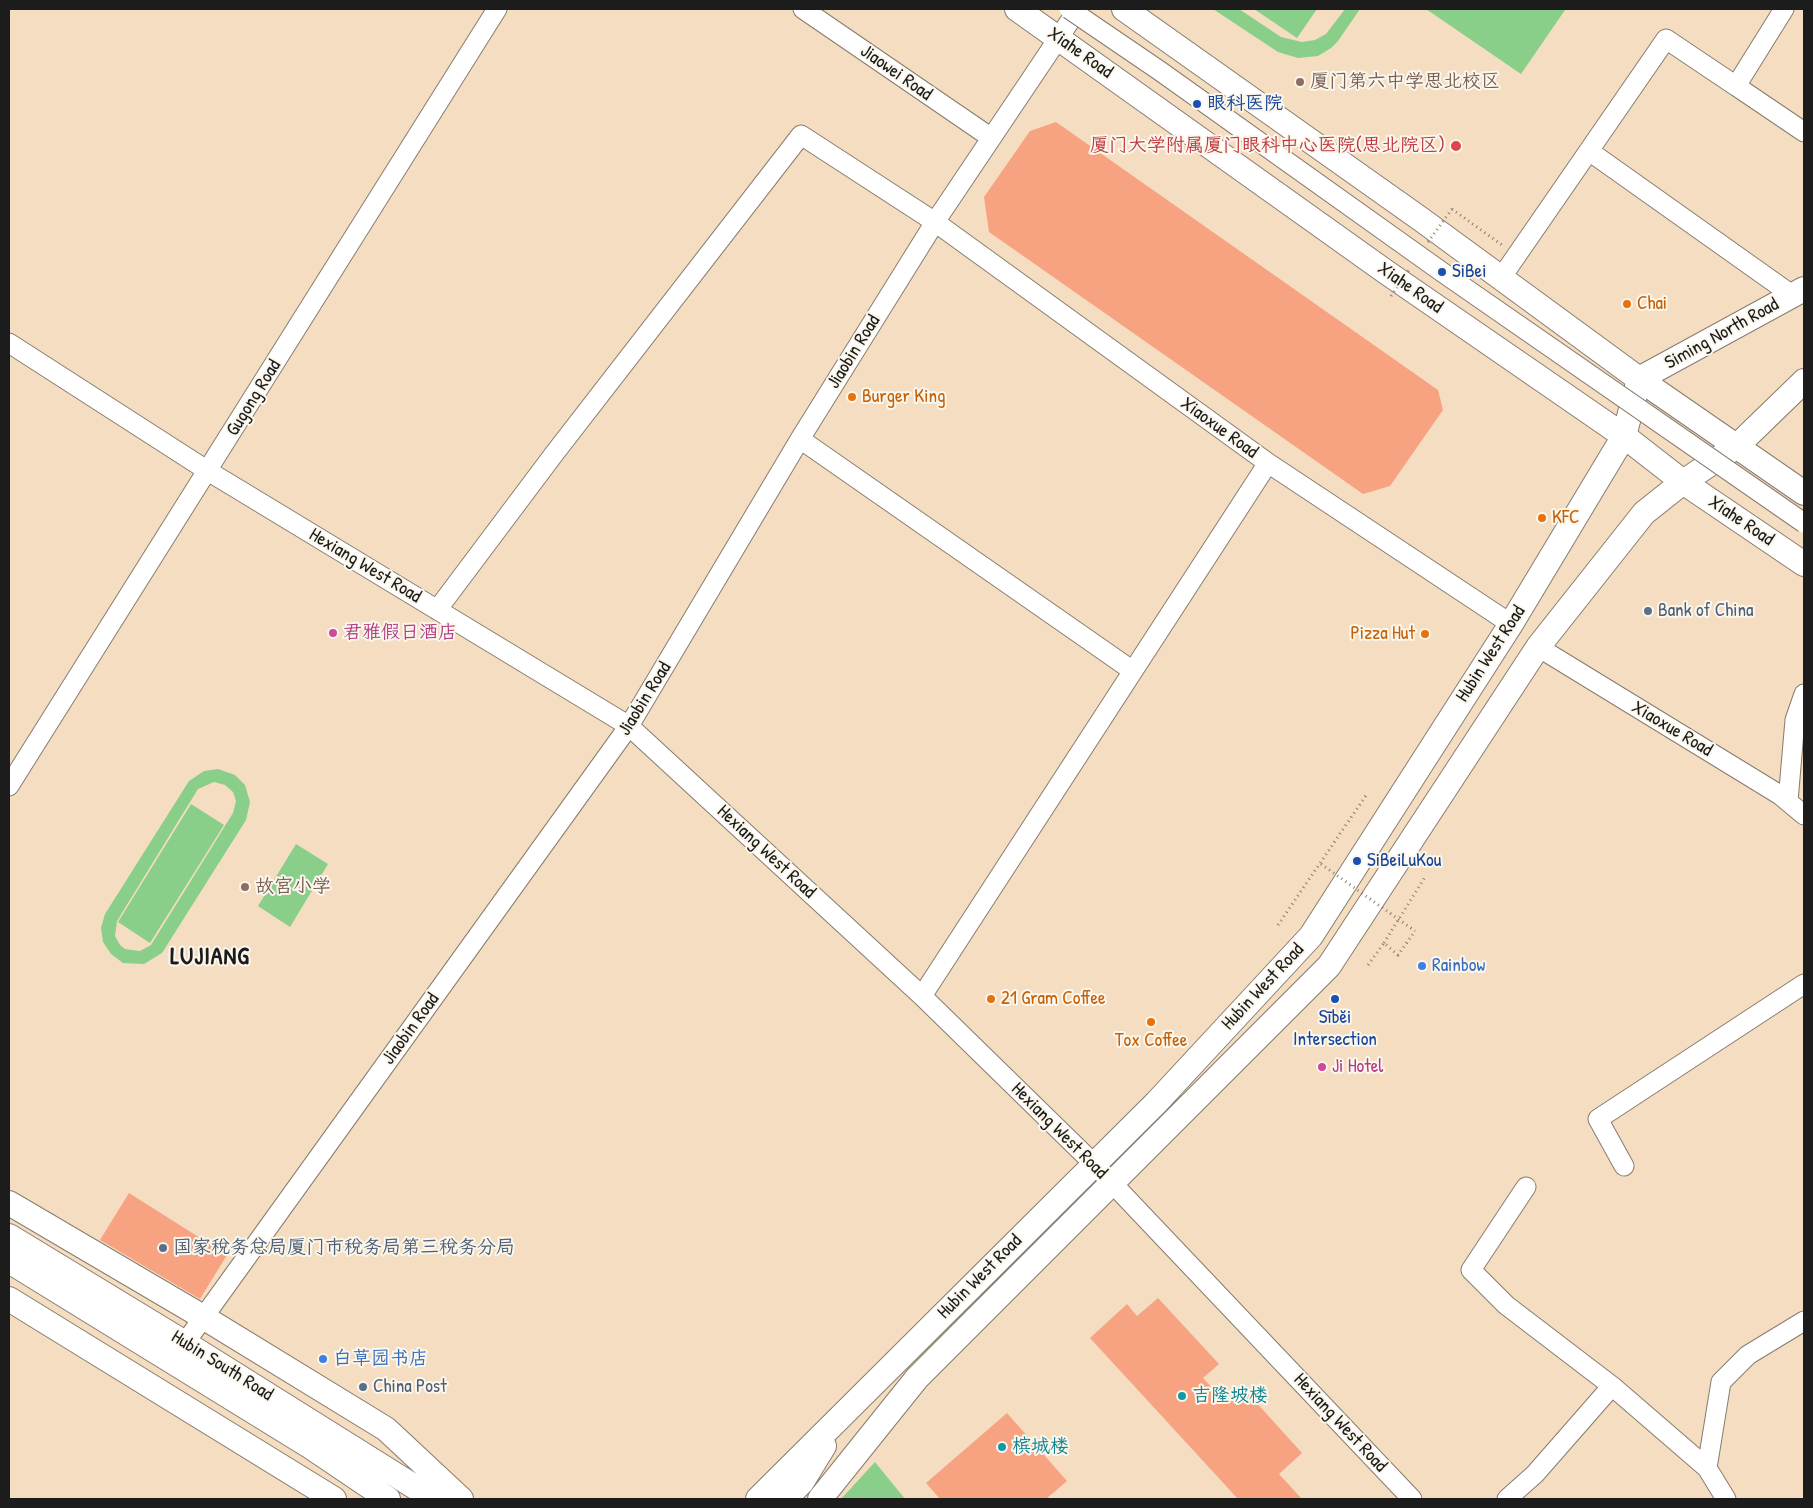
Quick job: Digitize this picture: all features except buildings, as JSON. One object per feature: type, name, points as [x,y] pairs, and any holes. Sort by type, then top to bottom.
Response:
[{"type":"main road","name":"Xiahe Road","points":[[1017,9],[1378,266],[1624,436],[1683,482],[1804,564]]},
{"type":"main road","points":[[1124,9],[1501,278],[1639,379],[1804,493]]},
{"type":"main road","name":"Siming North Road","points":[[1639,379],[1798,292]]},
{"type":"main road","name":"Hubin West Road","points":[[766,1496],[845,1412],[1156,1103],[1310,936],[1511,624],[1624,436],[1639,379]]},
{"type":"main road","name":"Hubin West Road","points":[[820,1499],[917,1378],[1330,966],[1538,647],[1644,513],[1683,482],[1737,446],[1804,381]]},
{"type":"main road","points":[[9,1203],[203,1317],[386,1429],[461,1499]]},
{"type":"main road","name":"Hubin South Road","points":[[9,1236],[388,1499]]},
{"type":"main road","name":"Hubin South Road","points":[[9,1261],[178,1352],[434,1499]]},
{"type":"main road","points":[[9,1299],[334,1499]]},
{"type":"street","name":"Gugong Road","points":[[9,786],[497,9]]},
{"type":"street","name":"Jiaowei Road","points":[[803,9],[990,138]]},
{"type":"street","points":[[1069,9],[1160,71],[1442,272],[1804,523]]},
{"type":"street","name":"Jiaobin Road","points":[[178,1352],[629,726],[800,440],[935,222],[1078,9]]},
{"type":"street","points":[[1736,86],[1784,9]]},
{"type":"street","points":[[1501,278],[1666,39],[1804,132]]},
{"type":"street","name":"Xiaoxue Road","points":[[437,610],[554,454],[800,135],[935,222],[1268,463],[1511,624]]},
{"type":"street","points":[[1589,151],[1798,292]]},
{"type":"street","name":"Hexiang West Road","points":[[9,343],[208,471],[629,726],[922,996],[1094,1164],[1412,1499]]},
{"type":"street","points":[[800,440],[1132,671]]},
{"type":"street","points":[[922,996],[1268,463]]},
{"type":"street","name":"Xiaoxue Road","points":[[1538,647],[1788,801],[1804,815]]},
{"type":"street","points":[[1788,801],[1795,720],[1804,694]]},
{"type":"street","points":[[1624,1166],[1598,1120],[1804,984]]},
{"type":"street","points":[[1526,1187],[1471,1270],[1506,1305],[1612,1386],[1707,1468],[1726,1499]]},
{"type":"street","points":[[1707,1468],[1721,1382],[1748,1355],[1804,1321]]},
{"type":"street","points":[[1507,1499],[1535,1474],[1612,1386]]},
{"type":"path","points":[[1452,209],[1504,246]]},
{"type":"path","points":[[1278,925],[1367,794]]},
{"type":"path","points":[[1321,864],[1415,932],[1398,955],[1384,943]]},
{"type":"path","points":[[1368,965],[1425,877]]},
{"type":"green space","points":[[1213,9],[1239,9],[1281,37],[1302,42],[1315,40],[1326,34],[1345,9],[1360,9],[1331,48],[1318,56],[1298,58],[1278,52]]},
{"type":"green space","points":[[1254,9],[1317,9],[1297,38]]},
{"type":"green space","points":[[1426,9],[1563,9],[1565,10],[1521,74]]},
{"type":"green space","points":[[218,769],[235,775],[245,785],[250,802],[246,820],[162,953],[144,964],[123,963],[111,954],[103,942],[101,928],[105,914],[189,781],[204,771]],"holes":[[[214,782],[225,785],[233,792],[236,801],[233,813],[151,945],[140,951],[125,949],[120,945],[115,936],[117,921],[198,789]]]},
{"type":"green space","points":[[191,804],[224,825],[150,943],[118,922]]},
{"type":"green space","points":[[296,844],[328,864],[290,927],[258,906]]},
{"type":"green space","points":[[875,1462],[905,1499],[841,1499]]},
{"type":"place","name":"厦门第六中学思北校区","points":[[1300,82]]},
{"type":"place","name":"眼科医院","points":[[1197,104]]},
{"type":"place","name":"厦门大学附属厦门眼科中心医院(思北院区)","points":[[1456,146]]},
{"type":"place","name":"SiBei","points":[[1442,272]]},
{"type":"place","name":"Chai","points":[[1627,304]]},
{"type":"place","name":"Burger King","points":[[852,397]]},
{"type":"place","name":"KFC","points":[[1542,518]]},
{"type":"place","name":"Bank of China","points":[[1648,611]]},
{"type":"place","name":"君雅假日酒店","points":[[333,633]]},
{"type":"place","name":"Pizza Hut","points":[[1425,634]]},
{"type":"place","name":"SiBeiLuKou","points":[[1357,861]]},
{"type":"place","name":"故宫小学","points":[[245,887]]},
{"type":"place","name":"Rainbow","points":[[1422,966]]},
{"type":"place","name":"21 Gram Coffee","points":[[991,999]]},
{"type":"place","name":"Sībĕi Intersection","points":[[1335,999]]},
{"type":"place","name":"Tox Coffee","points":[[1151,1022]]},
{"type":"place","name":"Ji Hotel","points":[[1322,1067]]},
{"type":"place","name":"国家税务总局厦门市税务局第三税务分局","points":[[163,1248]]},
{"type":"place","name":"白草园书店","points":[[323,1359]]},
{"type":"place","name":"China Post","points":[[363,1387]]},
{"type":"place","name":"吉隆坡楼","points":[[1182,1396]]},
{"type":"place","name":"槟城楼","points":[[1002,1447]]},
{"type":"district","name":"LUJIANG","points":[[210,958]]}]
